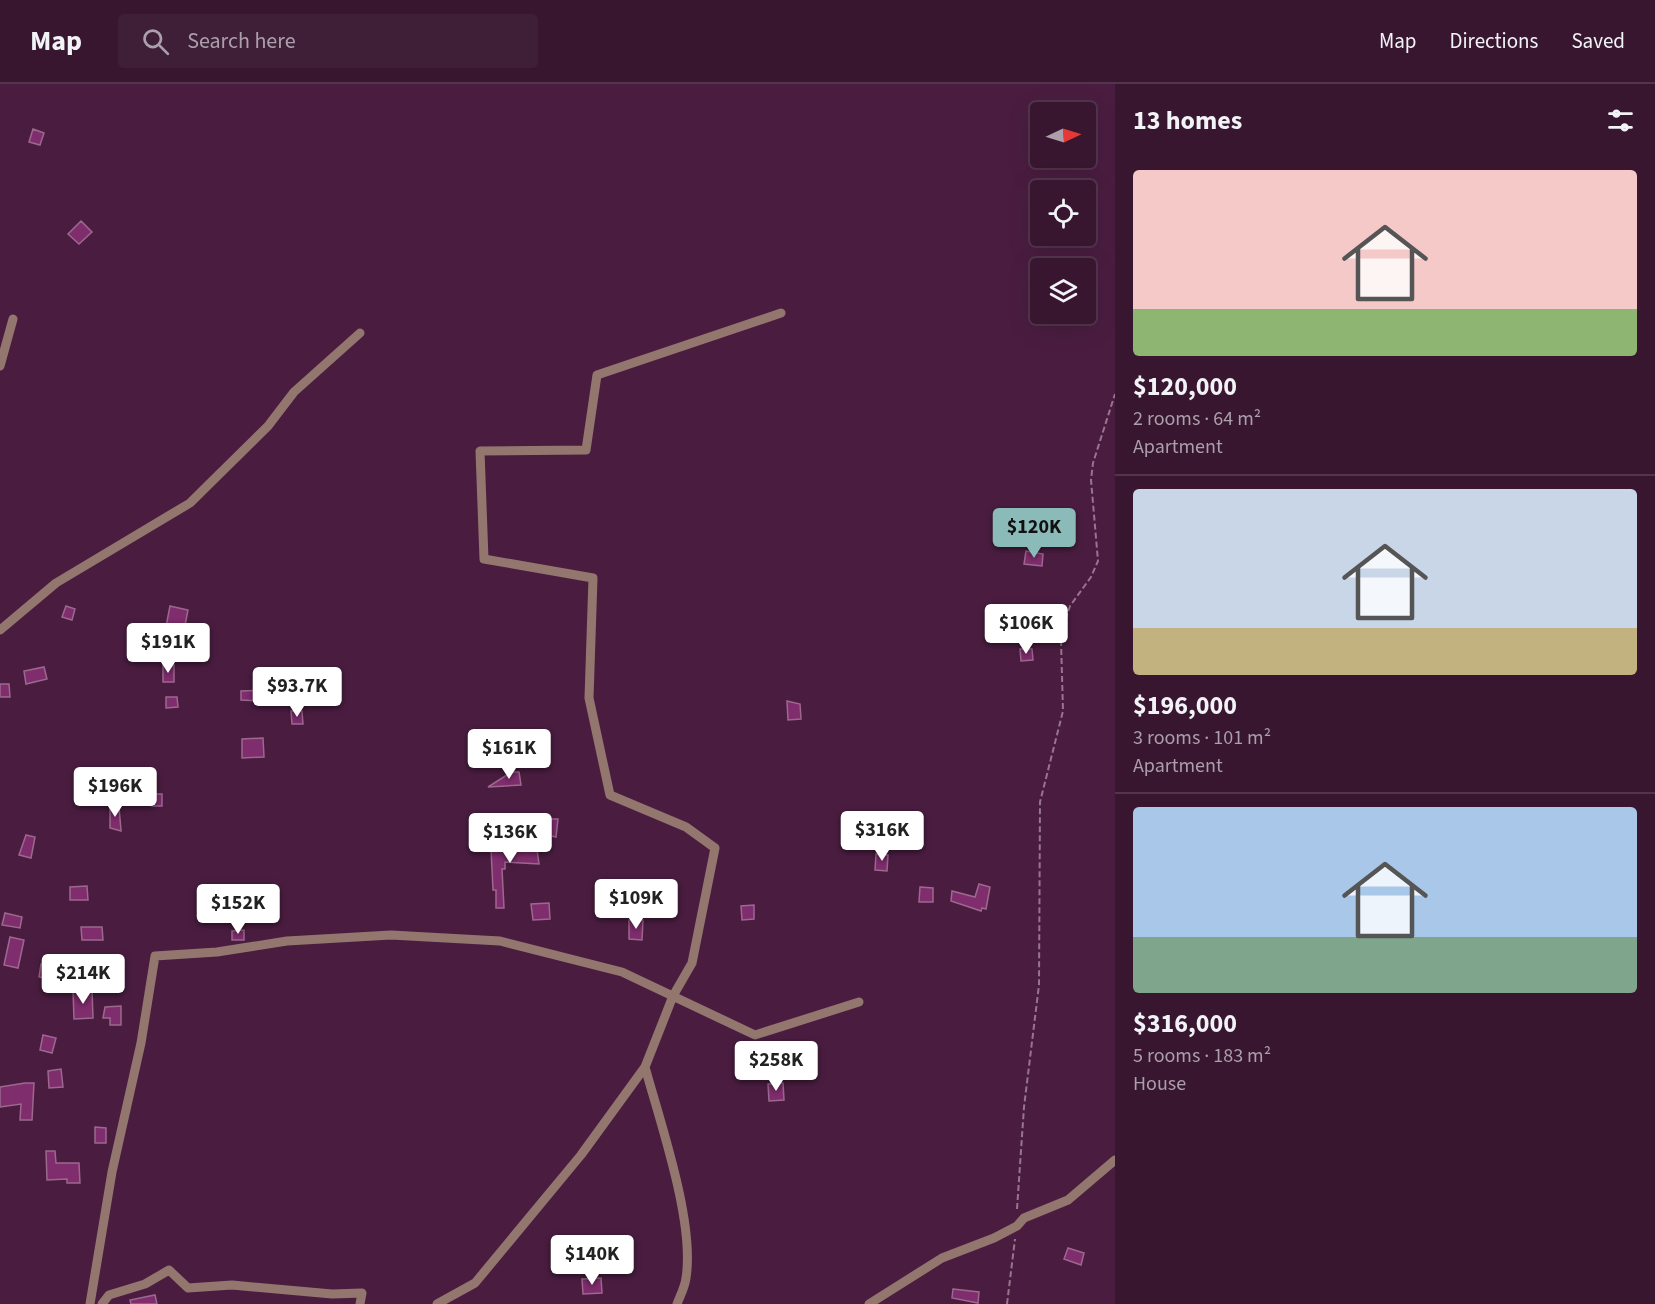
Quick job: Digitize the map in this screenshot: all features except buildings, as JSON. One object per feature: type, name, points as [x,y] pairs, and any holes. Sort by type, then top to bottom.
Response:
[{"type":"street","points":[[437,1304],[476,1283],[581,1155],[645,1067],[673,996],[692,963],[715,848],[686,827],[610,795],[589,698],[593,578],[484,559],[480,451],[586,450],[597,375],[781,313]]},
{"type":"street","points":[[0,366],[12,319]]},
{"type":"street","points":[[0,630],[56,583],[190,502],[268,426],[294,392],[360,333]]},
{"type":"street","points":[[90,1304],[112,1172],[141,1043],[155,956],[217,952],[287,940],[391,935],[500,941],[622,972],[755,1035],[859,1002]]},
{"type":"street","points":[[645,1067],[670,1157],[686,1234],[686,1278],[677,1304]]},
{"type":"street","points":[[868,1304],[942,1258],[984,1243],[1017,1226],[1024,1218],[1068,1200],[1115,1160]]},
{"type":"street","points":[[102,1304],[109,1295],[145,1284],[169,1270],[188,1288],[232,1285],[332,1294],[362,1293],[360,1304]]},
{"type":"path","points":[[1007,1304],[1017,1226],[1024,1107],[1039,985],[1040,801],[1063,711],[1061,641],[1064,625],[1070,606],[1091,577],[1098,561],[1091,480],[1093,463],[1115,394]]}]
